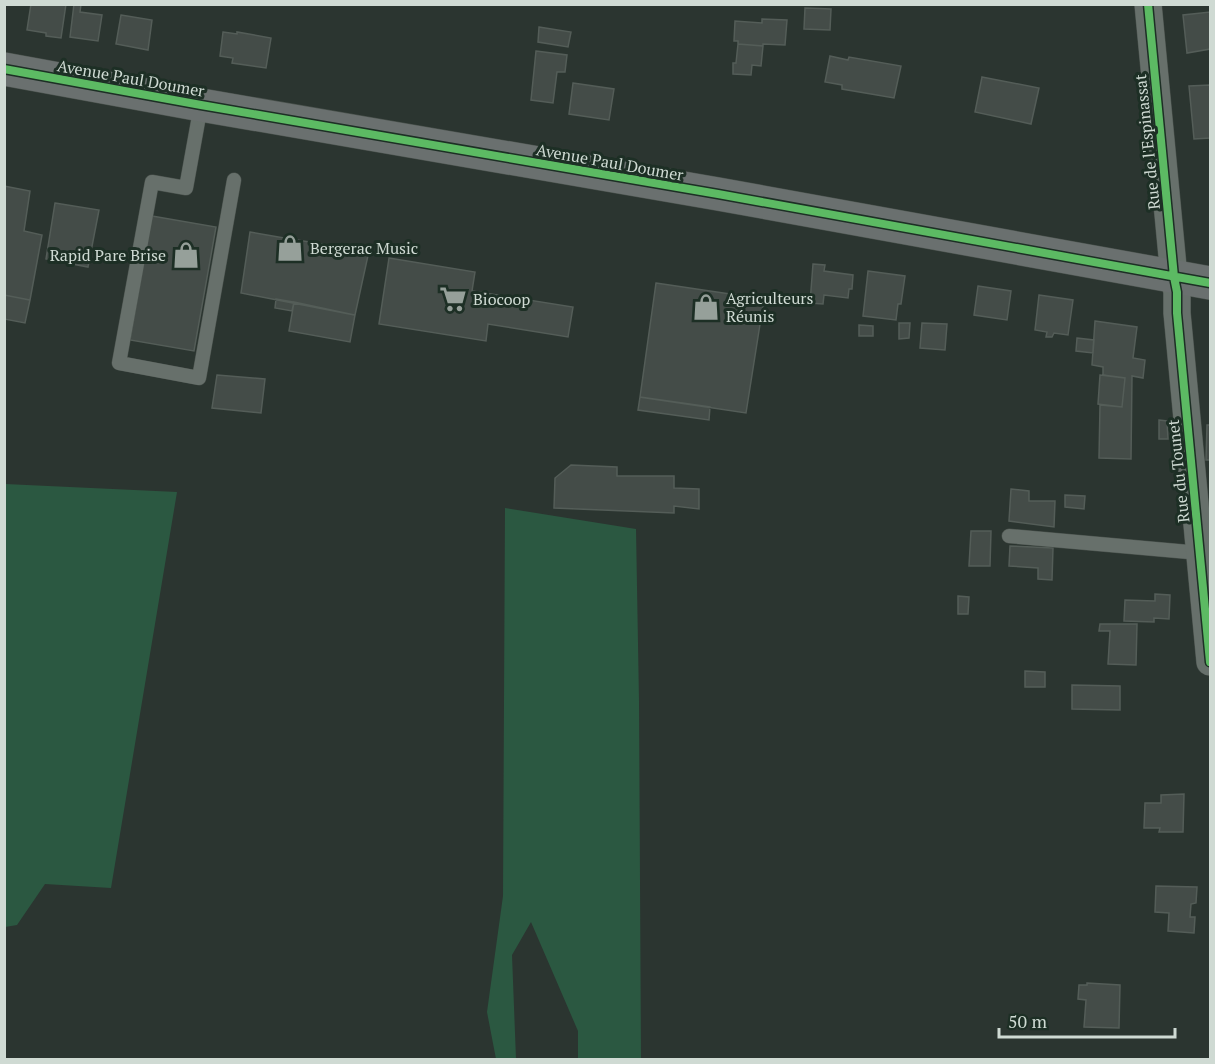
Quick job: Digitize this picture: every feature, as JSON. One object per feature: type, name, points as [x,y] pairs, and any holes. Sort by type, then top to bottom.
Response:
[{"type":"main road","name":"Avenue Paul Doumer","points":[[4,69],[1210,283]]},
{"type":"street","name":"Rue de l'Espinassat","points":[[1148,4],[1174,277]]},
{"type":"street","name":"Rue du Tounet","points":[[1174,277],[1210,662]]},
{"type":"lane","points":[[201,105],[186,188],[152,183],[119,363],[199,378],[234,180]]},
{"type":"lane","points":[[1009,536],[1200,553]]},
{"type":"green space","points":[[5,484],[177,492],[111,888],[45,884],[17,925],[5,927]]},
{"type":"green space","points":[[505,508],[636,529],[641,1059],[578,1059],[578,1031],[531,922],[512,955],[516,1059],[496,1059],[487,1012],[503,896]]},
{"type":"building","points":[[31,4],[66,4],[61,38],[27,30]]},
{"type":"building","points":[[74,4],[81,4],[80,12],[102,15],[98,41],[70,37]]},
{"type":"building","points":[[805,8],[831,9],[830,30],[804,29]]},
{"type":"building","points":[[1210,12],[1210,49],[1187,53],[1183,15]]},
{"type":"building","points":[[121,15],[152,20],[148,50],[116,44]]},
{"type":"building","points":[[762,19],[787,20],[785,45],[763,44],[763,46],[738,44],[738,41],[734,41],[735,21],[762,23]]},
{"type":"building","points":[[539,27],[571,32],[568,47],[538,42]]},
{"type":"building","points":[[223,32],[271,38],[266,68],[232,63],[233,58],[220,56]]},
{"type":"building","points":[[738,44],[763,46],[761,66],[752,65],[751,75],[733,74],[733,63],[736,63]]},
{"type":"building","points":[[536,51],[567,55],[565,72],[557,72],[553,103],[531,100]]},
{"type":"building","points":[[830,56],[901,66],[894,98],[842,89],[842,85],[825,82]]},
{"type":"building","points":[[982,77],[1039,88],[1031,124],[975,112]]},
{"type":"building","points":[[573,83],[614,89],[609,120],[569,114]]},
{"type":"building","points":[[1210,85],[1210,138],[1194,139],[1189,86]]},
{"type":"building","points":[[4,186],[30,191],[24,231],[42,235],[30,300],[4,295]]},
{"type":"building","points":[[55,203],[99,210],[88,267],[46,259]]},
{"type":"building","points":[[152,216],[216,227],[194,351],[130,340]]},
{"type":"building","points":[[250,232],[369,251],[355,315],[241,293]]},
{"type":"building","name":"Biocoop","points":[[389,258],[475,272],[472,291],[573,307],[568,337],[488,324],[486,341],[379,324]]},
{"type":"building","points":[[813,264],[825,265],[824,271],[853,275],[852,289],[849,289],[848,298],[824,295],[823,304],[810,303]]},
{"type":"building","points":[[868,271],[905,276],[896,320],[863,316]]},
{"type":"building","points":[[656,283],[764,299],[746,413],[640,397]]},
{"type":"building","points":[[978,286],[1011,291],[1007,320],[974,315]]},
{"type":"building","points":[[4,295],[30,300],[25,323],[4,319]]},
{"type":"building","points":[[1039,295],[1073,300],[1068,335],[1054,333],[1052,337],[1046,337],[1047,332],[1035,330]]},
{"type":"building","points":[[276,299],[294,302],[292,311],[275,308]]},
{"type":"building","points":[[294,302],[355,315],[350,342],[289,331]]},
{"type":"building","points":[[1095,321],[1137,327],[1133,358],[1145,360],[1143,378],[1132,376],[1131,459],[1099,458],[1100,405],[1122,407],[1125,378],[1103,375],[1103,367],[1092,365]]},
{"type":"building","points":[[899,323],[910,323],[909,338],[899,339]]},
{"type":"building","points":[[922,323],[947,324],[945,350],[920,348]]},
{"type":"building","points":[[859,325],[873,326],[873,336],[859,336]]},
{"type":"building","points":[[1077,338],[1094,340],[1093,353],[1076,351]]},
{"type":"building","points":[[217,375],[265,379],[261,413],[212,408]]},
{"type":"building","points":[[1100,375],[1125,378],[1122,407],[1098,404]]},
{"type":"building","points":[[640,397],[710,407],[709,420],[638,410]]},
{"type":"building","points":[[1159,420],[1167,421],[1168,439],[1159,439]]},
{"type":"building","points":[[1207,425],[1210,425],[1210,460],[1206,460]]},
{"type":"building","points":[[571,465],[617,467],[617,476],[674,476],[674,488],[699,489],[699,509],[674,506],[674,513],[554,508],[555,478]]},
{"type":"building","points":[[1011,489],[1029,491],[1029,501],[1055,501],[1054,527],[1009,521]]},
{"type":"building","points":[[1065,495],[1085,496],[1084,509],[1065,507]]},
{"type":"building","points":[[971,531],[991,531],[990,566],[969,566]]},
{"type":"building","points":[[1010,546],[1053,548],[1052,580],[1038,579],[1038,568],[1009,566]]},
{"type":"building","points":[[1155,594],[1170,595],[1169,619],[1154,618],[1154,622],[1124,621],[1125,600],[1155,601]]},
{"type":"building","points":[[958,596],[969,597],[968,614],[958,614]]},
{"type":"building","points":[[1100,624],[1137,624],[1136,665],[1108,664],[1110,631],[1099,631]]},
{"type":"building","points":[[1025,671],[1045,672],[1045,687],[1025,687]]},
{"type":"building","points":[[1072,685],[1120,686],[1120,710],[1072,709]]},
{"type":"building","points":[[1184,794],[1183,832],[1159,832],[1160,828],[1144,828],[1145,803],[1161,803],[1161,795]]},
{"type":"building","points":[[1156,886],[1197,887],[1196,903],[1191,904],[1190,917],[1195,917],[1194,933],[1168,931],[1169,913],[1155,912]]},
{"type":"building","points":[[1087,983],[1120,985],[1119,1028],[1084,1027],[1086,1000],[1078,999],[1079,985],[1087,985]]},
{"type":"cycle path","points":[[1148,4],[1177,292],[1177,313],[1210,662]]},
{"type":"cycle path","points":[[4,69],[1210,283]]},
{"type":"place","name":"Bergerac Music","points":[[290,248]]},
{"type":"place","name":"Rapid Pare Brise","points":[[186,255]]},
{"type":"place","name":"Biocoop","points":[[453,299]]},
{"type":"place","name":"Agriculteurs Réunis","points":[[706,307]]}]
